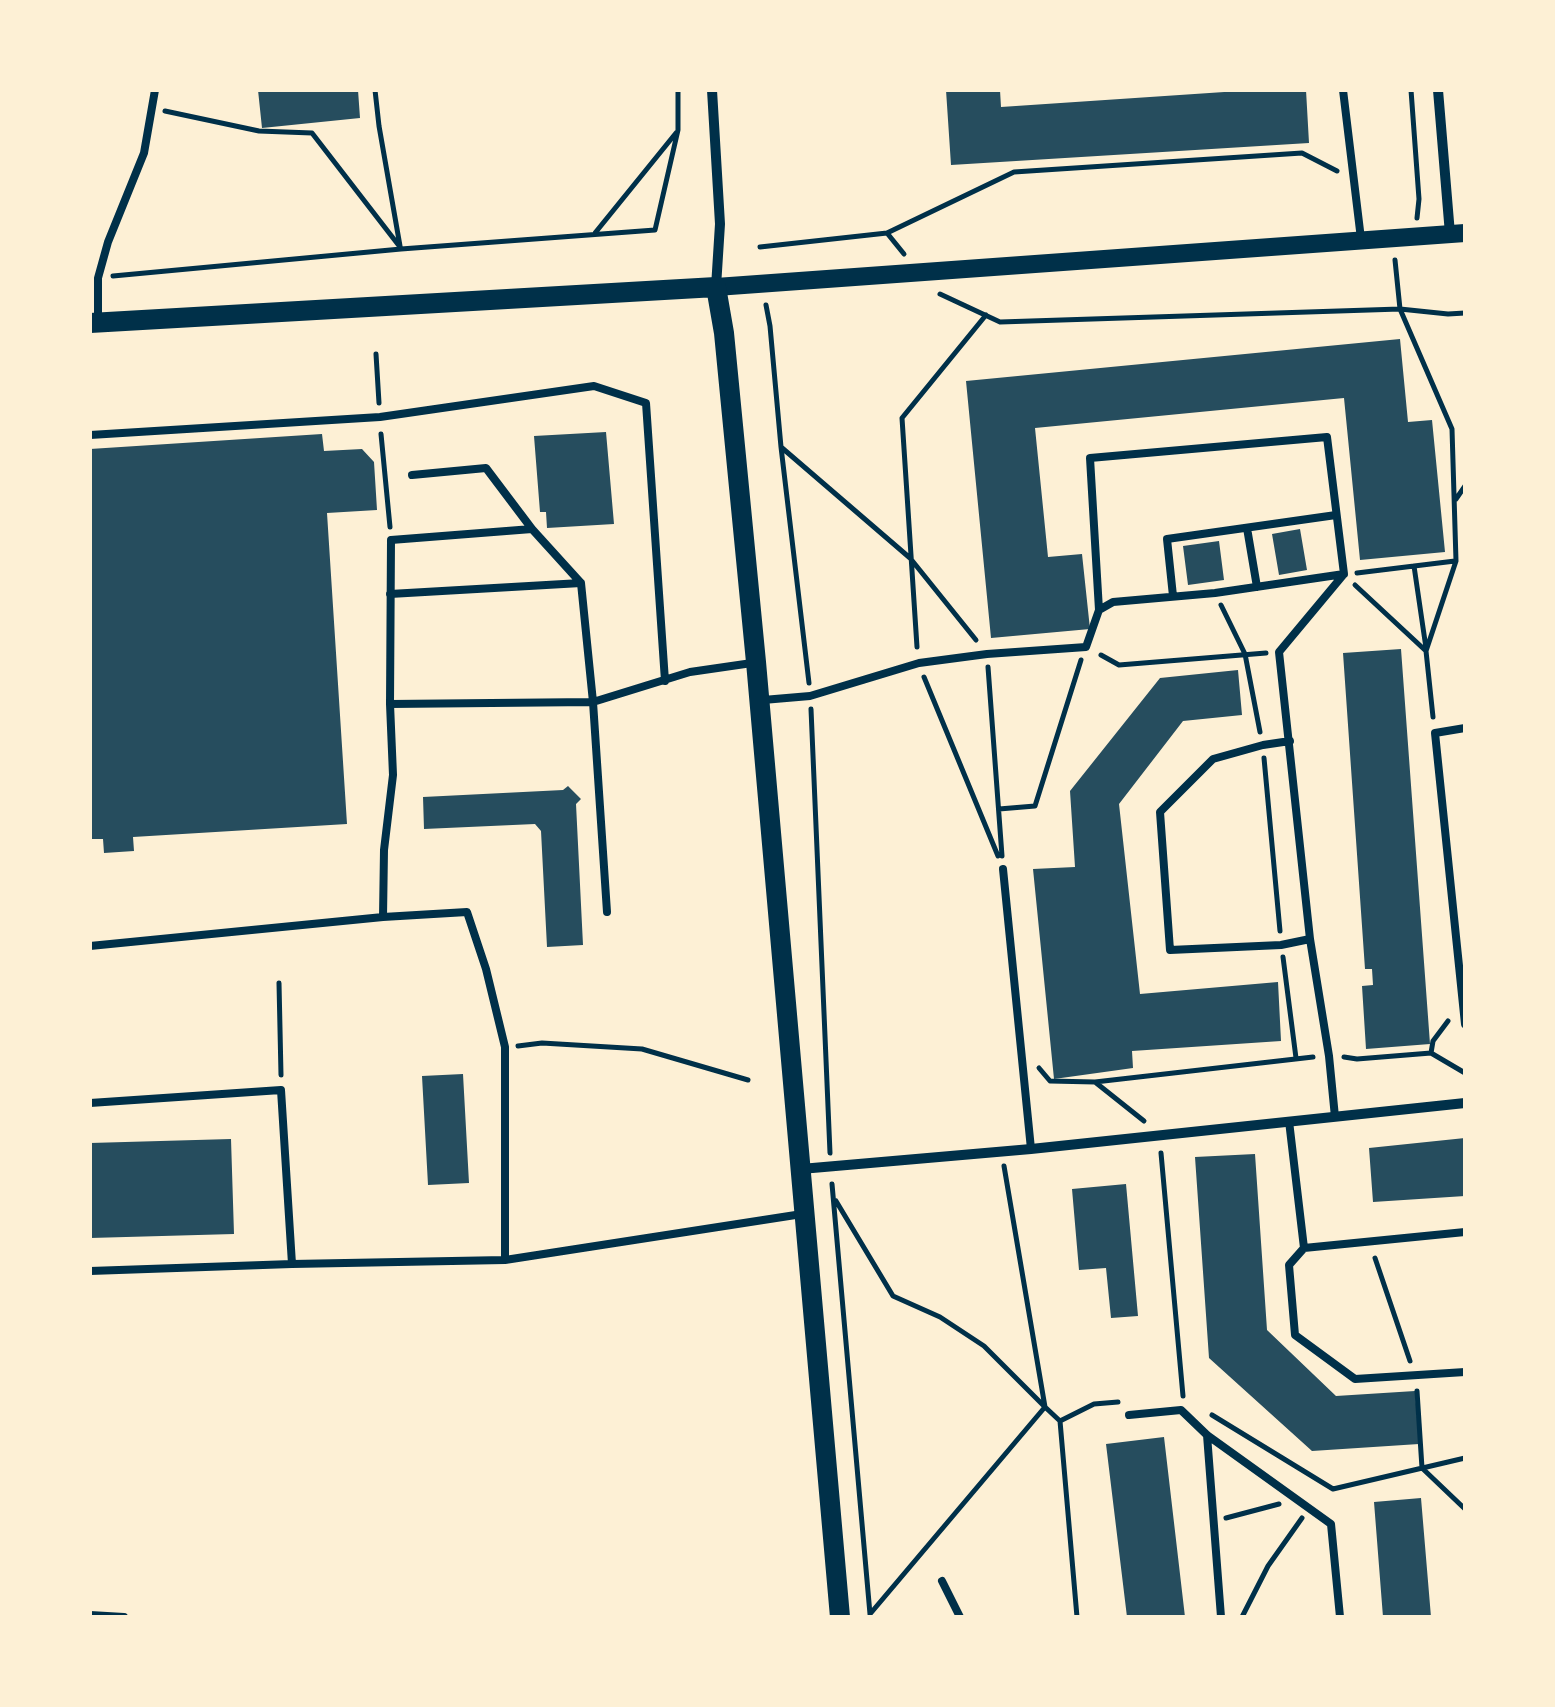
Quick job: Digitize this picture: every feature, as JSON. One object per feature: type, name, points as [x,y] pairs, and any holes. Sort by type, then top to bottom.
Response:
[{"type":"main road","points":[[94,323],[716,286],[756,662],[840,1617]]},
{"type":"street","points":[[712,90],[720,224],[716,286],[1458,234],[1438,90]]},
{"type":"street","points":[[801,1169],[1002,1152],[1465,1102]]},
{"type":"lane","points":[[94,323],[98,278],[108,242],[144,153],[153,90]]},
{"type":"lane","points":[[1343,90],[1361,240]]},
{"type":"lane","points":[[90,435],[380,417],[594,386],[646,403],[666,681]]},
{"type":"lane","points":[[759,700],[810,696],[918,663],[1086,647],[1099,610],[1090,458],[1326,437],[1344,574],[1280,652],[1310,939],[1335,1117]]},
{"type":"lane","points":[[412,476],[486,468],[532,529],[582,583],[607,912]]},
{"type":"lane","points":[[1173,596],[1167,539],[1336,515]]},
{"type":"lane","points":[[1247,528],[1257,587]]},
{"type":"lane","points":[[383,917],[384,850],[393,775],[391,540],[532,529]]},
{"type":"lane","points":[[1099,610],[1113,602],[1215,593],[1344,574]]},
{"type":"lane","points":[[390,594],[582,583]]},
{"type":"lane","points":[[390,704],[593,702],[690,672],[756,662]]},
{"type":"lane","points":[[1465,728],[1435,733],[1465,1024]]},
{"type":"lane","points":[[1290,741],[1214,758],[1160,812],[1170,950],[1281,945],[1310,939]]},
{"type":"lane","points":[[1003,869],[1031,1149]]},
{"type":"lane","points":[[1451,880],[1465,879]]},
{"type":"lane","points":[[90,946],[467,912],[505,1047],[505,1260]]},
{"type":"lane","points":[[90,1103],[281,1090],[292,1264]]},
{"type":"lane","points":[[1289,1121],[1304,1248]]},
{"type":"lane","points":[[90,1271],[505,1260],[805,1213]]},
{"type":"lane","points":[[1465,1232],[1304,1248],[1289,1265],[1295,1335],[1354,1379],[1465,1372]]},
{"type":"lane","points":[[1128,1415],[1182,1410],[1208,1435],[1331,1524],[1340,1617]]},
{"type":"lane","points":[[1208,1435],[1221,1617]]},
{"type":"lane","points":[[942,1582],[960,1617]]},
{"type":"lane","points":[[90,1615],[124,1617]]},
{"type":"path","points":[[375,90],[401,248]]},
{"type":"path","points":[[98,278],[401,248],[655,230],[678,130],[678,90]]},
{"type":"path","points":[[1411,90],[1417,220],[1386,225],[1393,239],[1400,309],[1452,429],[1456,561],[1426,651]]},
{"type":"path","points":[[152,109],[259,131],[312,132],[401,248]]},
{"type":"path","points":[[594,234],[678,130]]},
{"type":"path","points":[[760,247],[887,233],[1014,172],[1302,153],[1352,179]]},
{"type":"path","points":[[926,287],[1000,322],[1400,309],[1465,313]]},
{"type":"path","points":[[765,300],[810,696],[830,1166],[870,1614],[1044,1407],[1002,1152]]},
{"type":"path","points":[[986,316],[902,418],[918,663],[1003,869]]},
{"type":"path","points":[[376,354],[391,540]]},
{"type":"path","points":[[781,447],[910,558],[987,654],[1003,869]]},
{"type":"path","points":[[1454,502],[1465,486]]},
{"type":"path","points":[[1344,574],[1456,561]]},
{"type":"path","points":[[1414,566],[1435,733]]},
{"type":"path","points":[[1344,574],[1426,651]]},
{"type":"path","points":[[1215,593],[1245,654],[1263,746],[1281,945],[1296,1058]]},
{"type":"path","points":[[998,810],[1035,806],[1086,647],[1119,666],[1280,652]]},
{"type":"path","points":[[280,982],[281,1090]]},
{"type":"path","points":[[1431,1053],[1433,1041],[1463,1002]]},
{"type":"path","points":[[505,1047],[542,1043],[642,1049],[748,1080]]},
{"type":"path","points":[[1020,1046],[1050,1081],[1095,1082],[1296,1058],[1357,1059],[1431,1053],[1465,1073]]},
{"type":"path","points":[[1095,1082],[1162,1135],[1183,1398]]},
{"type":"path","points":[[834,1197],[893,1296],[940,1316],[984,1346],[1060,1421],[1077,1617]]},
{"type":"path","points":[[1200,1408],[1333,1489]]},
{"type":"path","points":[[1242,1617],[1268,1566],[1309,1509],[1333,1489],[1465,1458]]},
{"type":"building","points":[[258,90],[358,90],[360,118],[262,128]]},
{"type":"building","points":[[946,90],[1000,90],[1001,107],[1306,90],[1309,143],[951,165]]},
{"type":"building","points":[[1400,339],[1408,422],[1432,420],[1445,552],[1360,560],[1344,398],[1035,428],[1048,557],[1082,554],[1090,629],[991,638],[966,381]]},
{"type":"building","points":[[606,432],[614,524],[547,528],[546,512],[540,512],[534,436]]},
{"type":"building","points":[[322,434],[324,451],[362,449],[374,462],[377,510],[327,513],[347,824],[133,837],[134,851],[104,853],[103,839],[90,839],[90,449]]},
{"type":"building","points":[[1300,529],[1307,570],[1279,575],[1272,534]]},
{"type":"building","points":[[1219,541],[1224,580],[1188,585],[1183,546]]},
{"type":"building","points":[[1401,649],[1430,1044],[1366,1049],[1362,986],[1373,985],[1372,969],[1365,969],[1343,653]]},
{"type":"building","points":[[1238,670],[1242,715],[1183,721],[1119,804],[1140,994],[1278,982],[1281,1041],[1132,1051],[1133,1068],[1054,1079],[1033,869],[1075,867],[1070,791],[1160,678]]},
{"type":"building","points":[[568,786],[581,799],[576,804],[583,945],[547,947],[541,831],[535,824],[424,829],[423,797],[563,790]]},
{"type":"building","points":[[463,1074],[469,1183],[428,1185],[422,1076]]},
{"type":"building","points":[[1465,1138],[1465,1196],[1373,1202],[1369,1148]]},
{"type":"building","points":[[231,1139],[234,1234],[90,1238],[90,1143]]},
{"type":"building","points":[[1255,1154],[1267,1330],[1336,1396],[1415,1391],[1419,1444],[1312,1451],[1209,1358],[1195,1157]]},
{"type":"building","points":[[1126,1184],[1138,1316],[1111,1318],[1106,1268],[1079,1270],[1072,1189]]},
{"type":"building","points":[[1164,1437],[1185,1617],[1127,1617],[1106,1444]]},
{"type":"building","points":[[1421,1498],[1431,1617],[1383,1617],[1374,1502]]}]
